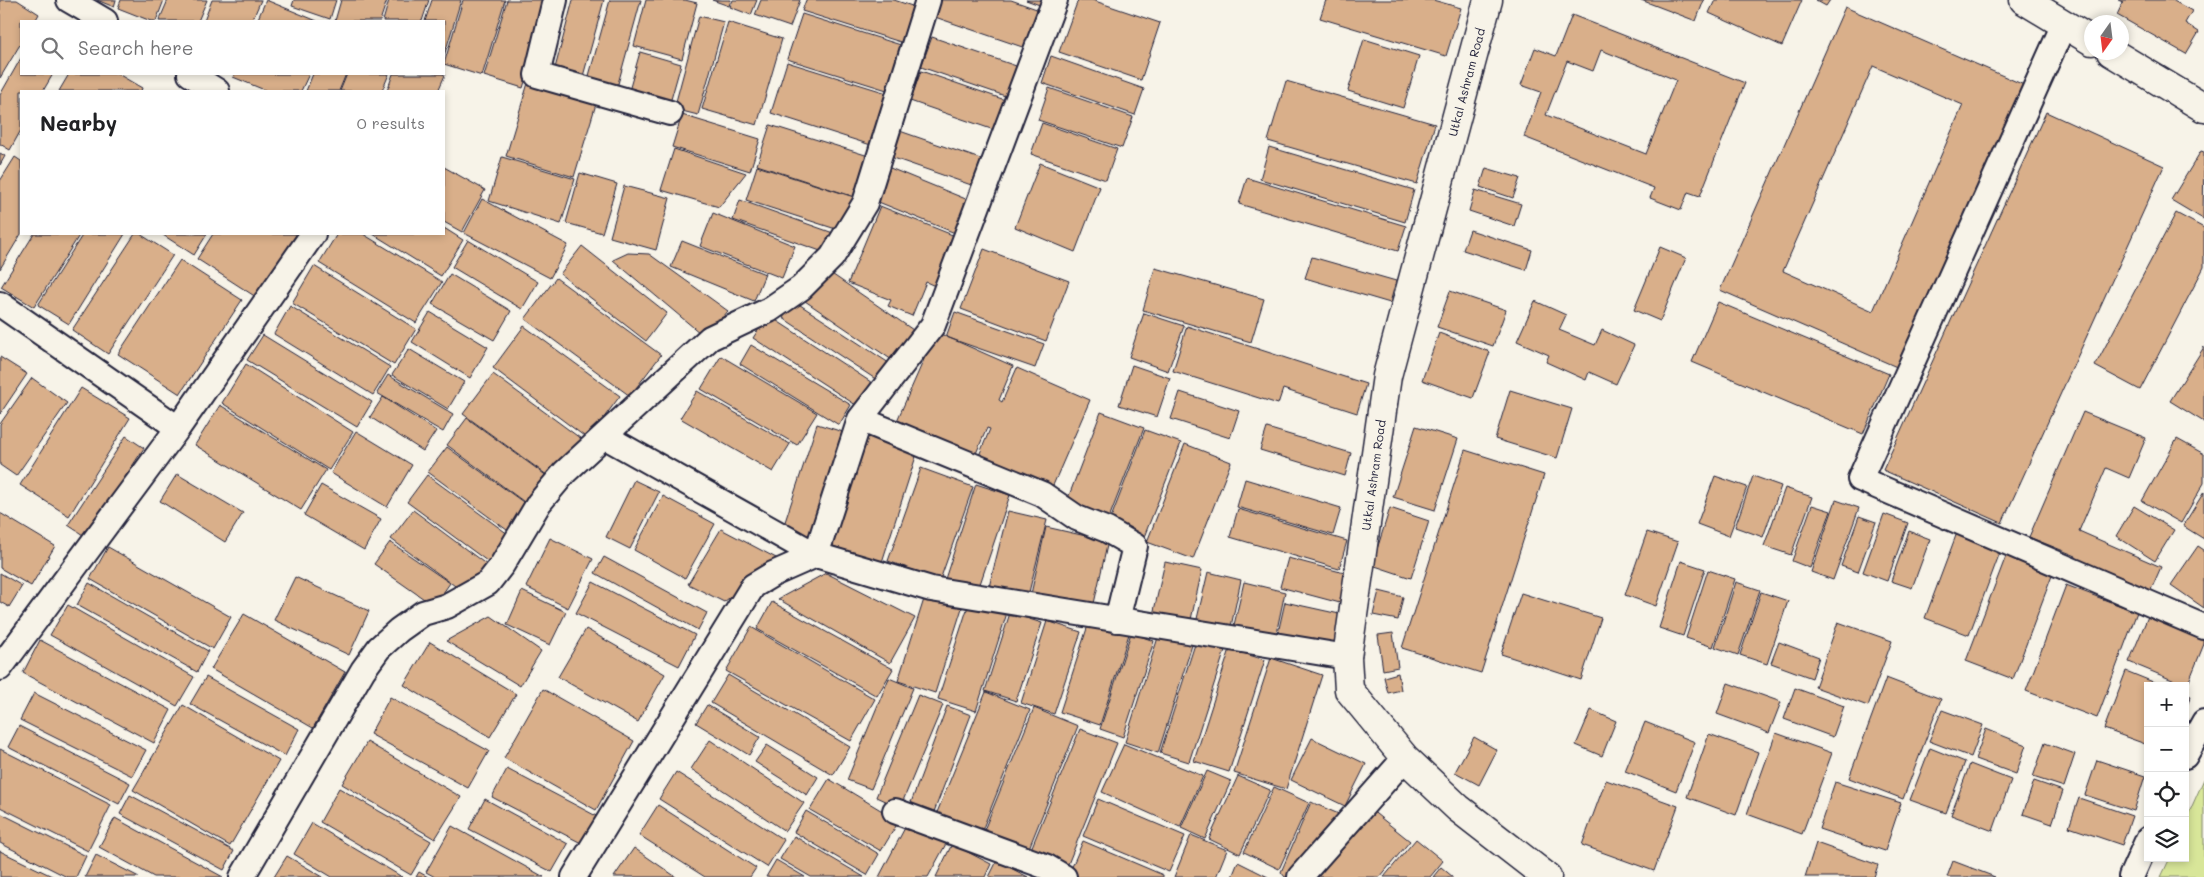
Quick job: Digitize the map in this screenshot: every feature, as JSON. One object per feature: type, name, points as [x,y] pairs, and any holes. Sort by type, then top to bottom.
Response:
[{"type":"main road","name":"Utkal Ashram Road","points":[[1488,0],[1387,376],[1347,657],[1349,690],[1405,758],[1458,808],[1547,877]]},
{"type":"main road","points":[[2024,0],[2084,36]]},
{"type":"main road","points":[[2124,60],[2204,108]]},
{"type":"street","points":[[69,0],[103,20]]},
{"type":"street","points":[[555,0],[537,75],[670,113]]},
{"type":"street","points":[[242,877],[363,670],[379,648],[398,630],[423,613],[447,606],[488,583],[502,565],[539,503],[565,472],[710,338],[769,310],[800,288],[832,257],[865,203],[928,0]]},
{"type":"street","points":[[574,877],[753,586],[773,574],[816,555],[860,419],[933,325],[1055,0]]},
{"type":"street","points":[[2064,24],[1860,478],[2204,627]]},
{"type":"street","points":[[192,75],[216,90]]},
{"type":"street","points":[[0,666],[178,428],[312,235]]},
{"type":"street","points":[[0,304],[178,428]]},
{"type":"street","points":[[860,419],[1042,494],[1077,518],[1107,530],[1135,546],[1117,620]]},
{"type":"street","points":[[604,436],[816,555],[931,589],[1347,657]]},
{"type":"street","points":[[2189,749],[2204,722]]},
{"type":"street","points":[[1300,877],[1405,758]]},
{"type":"street","points":[[895,811],[1047,867],[1064,877]]},
{"type":"street","points":[[2132,877],[2144,848]]},
{"type":"green space","points":[[2204,779],[2204,877],[2161,877],[2168,862],[2189,862],[2189,813]]},
{"type":"building","points":[[0,0],[17,0],[39,14],[36,20],[20,20],[20,45],[0,78]]},
{"type":"building","points":[[97,0],[116,0],[114,7]]},
{"type":"building","points":[[121,0],[164,0],[156,20],[148,20],[118,8]]},
{"type":"building","points":[[168,0],[207,0],[198,20],[159,20]]},
{"type":"building","points":[[212,0],[261,0],[252,20],[204,20]]},
{"type":"building","points":[[266,0],[315,20],[257,20]]},
{"type":"building","points":[[294,0],[336,0],[330,19],[292,6]]},
{"type":"building","points":[[341,0],[387,0],[380,20],[335,20]]},
{"type":"building","points":[[389,0],[429,0],[422,20],[383,20]]},
{"type":"building","points":[[432,0],[461,0],[445,53],[445,20],[425,20]]},
{"type":"building","points":[[463,0],[505,0],[482,76],[445,64]]},
{"type":"building","points":[[507,0],[550,0],[523,88],[484,76]]},
{"type":"building","points":[[573,0],[604,0],[582,80],[554,72]]},
{"type":"building","points":[[610,0],[641,0],[616,91],[587,83]]},
{"type":"building","points":[[646,0],[685,0],[697,3],[682,59],[634,46]]},
{"type":"building","points":[[712,0],[731,0],[729,6]]},
{"type":"building","points":[[733,0],[757,0],[751,15],[730,7]]},
{"type":"building","points":[[761,0],[800,0],[790,27],[755,15]]},
{"type":"building","points":[[806,0],[894,0],[918,8],[907,44],[802,11]]},
{"type":"building","points":[[938,0],[1011,0],[1048,13],[1034,51],[932,16]]},
{"type":"building","points":[[1026,0],[1051,0],[1048,8]]},
{"type":"building","points":[[1078,0],[1092,0],[1160,23],[1141,80],[1059,52]]},
{"type":"building","points":[[1326,0],[1433,0],[1461,8],[1446,56],[1320,18]]},
{"type":"building","points":[[1641,0],[1704,0],[1696,21]]},
{"type":"building","points":[[1715,0],[1802,0],[1782,46],[1709,13]]},
{"type":"building","points":[[1815,0],[1830,0],[1826,6]]},
{"type":"building","points":[[2118,0],[2172,0],[2192,11],[2185,23],[2199,32],[2186,54],[2129,22],[2129,15],[2117,15],[2123,2]]},
{"type":"building","points":[[1845,7],[2024,85],[1899,368],[1720,290]],"holes":[[[1873,66],[1963,105],[1873,311],[1783,271]]]},
{"type":"building","points":[[802,14],[904,46],[890,91],[787,59]]},
{"type":"building","points":[[1572,15],[1745,83],[1700,196],[1688,192],[1681,210],[1650,198],[1654,188],[1524,137],[1541,92],[1521,85],[1535,48],[1556,56]],"holes":[[[1601,50],[1676,80],[1646,154],[1546,115],[1567,61],[1593,71]]]},
{"type":"building","points":[[699,16],[724,22],[698,115],[674,109]]},
{"type":"building","points":[[728,22],[782,39],[757,125],[702,109]]},
{"type":"building","points":[[932,37],[1022,68],[1011,98],[921,67]]},
{"type":"building","points":[[1364,39],[1419,56],[1403,108],[1348,91]]},
{"type":"building","points":[[640,52],[681,64],[668,110],[627,98]]},
{"type":"building","points":[[1051,56],[1144,89],[1135,115],[1042,83]]},
{"type":"building","points":[[20,60],[20,75],[52,75],[44,90],[20,90],[20,132],[10,150],[0,144],[0,95]]},
{"type":"building","points":[[787,62],[890,94],[874,146],[771,113]]},
{"type":"building","points":[[921,71],[1008,101],[997,131],[910,101]]},
{"type":"building","points":[[68,75],[120,75],[142,88],[141,90],[60,90]]},
{"type":"building","points":[[234,75],[309,75],[301,90],[265,90],[233,77]]},
{"type":"building","points":[[313,75],[346,75],[339,90],[306,90]]},
{"type":"building","points":[[347,75],[389,75],[382,90],[340,90]]},
{"type":"building","points":[[393,75],[445,75],[438,90],[387,90]]},
{"type":"building","points":[[1286,81],[1435,124],[1417,184],[1268,141]]},
{"type":"building","points":[[528,83],[596,104],[574,177],[506,156]]},
{"type":"building","points":[[1049,88],[1133,117],[1122,148],[1038,120]]},
{"type":"building","points":[[2046,112],[2164,166],[2002,523],[1883,470]]},
{"type":"building","points":[[682,115],[760,139],[750,171],[672,147]]},
{"type":"building","points":[[1042,123],[1117,149],[1106,180],[1031,154]]},
{"type":"building","points":[[770,125],[875,158],[861,199],[757,165]]},
{"type":"building","points":[[894,129],[986,161],[977,187],[885,155]]},
{"type":"building","points":[[1269,147],[1414,190],[1405,222],[1260,179]]},
{"type":"building","points":[[674,149],[746,173],[719,207],[661,190]]},
{"type":"building","points":[[2201,151],[2204,152],[2203,219],[2171,200]]},
{"type":"building","points":[[0,153],[5,156],[0,165]]},
{"type":"building","points":[[15,157],[20,160],[20,235],[0,269],[0,181]]},
{"type":"building","points":[[502,157],[575,179],[561,224],[489,201]]},
{"type":"building","points":[[1040,163],[1100,187],[1075,252],[1015,227]]},
{"type":"building","points":[[757,166],[854,197],[842,231],[746,200]]},
{"type":"building","points":[[445,168],[485,190],[462,232],[445,223]]},
{"type":"building","points":[[890,168],[973,202],[960,235],[876,201]]},
{"type":"building","points":[[1486,168],[1520,178],[1513,198],[1480,187]]},
{"type":"building","points":[[580,173],[617,184],[602,233],[566,223]]},
{"type":"building","points":[[1247,178],[1406,226],[1398,251],[1239,204]]},
{"type":"building","points":[[624,186],[670,198],[656,250],[610,237]]},
{"type":"building","points":[[1475,190],[1521,204],[1514,226],[1469,211]]},
{"type":"building","points":[[482,199],[568,245],[550,278],[464,233]]},
{"type":"building","points":[[740,200],[836,234],[829,254],[733,220]]},
{"type":"building","points":[[880,206],[955,236],[935,286],[926,282],[912,316],[888,306],[891,300],[848,283]]},
{"type":"building","points":[[713,213],[795,246],[782,278],[700,246]]},
{"type":"building","points":[[2176,213],[2204,228],[2204,267],[2140,390],[2095,366]]},
{"type":"building","points":[[445,229],[463,240],[441,276],[375,235],[445,235]]},
{"type":"building","points":[[1470,230],[1532,250],[1526,270],[1463,250]]},
{"type":"building","points":[[33,235],[79,235],[34,307],[1,287]]},
{"type":"building","points":[[82,235],[124,235],[69,324],[38,305]]},
{"type":"building","points":[[134,235],[142,235],[173,255],[108,354],[72,330]]},
{"type":"building","points":[[163,235],[206,235],[194,255]]},
{"type":"building","points":[[212,235],[297,235],[256,297],[197,259]]},
{"type":"building","points":[[336,235],[365,235],[442,282],[416,323],[319,263]]},
{"type":"building","points":[[468,240],[538,282],[522,309],[452,267]]},
{"type":"building","points":[[682,241],[765,274],[754,301],[671,267]]},
{"type":"building","points":[[582,246],[667,313],[646,341],[560,274]]},
{"type":"building","points":[[1660,247],[1686,258],[1660,321],[1634,310]]},
{"type":"building","points":[[984,249],[1069,281],[1046,341],[961,309]]},
{"type":"building","points":[[628,253],[649,254],[728,311],[706,338],[613,260]]},
{"type":"building","points":[[1312,257],[1396,281],[1390,303],[1305,278]]},
{"type":"building","points":[[180,260],[242,300],[180,394],[118,354]]},
{"type":"building","points":[[314,266],[416,329],[394,365],[292,303]]},
{"type":"building","points":[[1155,268],[1264,299],[1251,342],[1143,310]]},
{"type":"building","points":[[826,270],[916,332],[895,362],[805,301]]},
{"type":"building","points":[[450,274],[511,311],[494,340],[432,304]]},
{"type":"building","points":[[556,278],[661,355],[630,396],[525,319]]},
{"type":"building","points":[[1450,291],[1506,310],[1493,346],[1437,327]]},
{"type":"building","points":[[794,301],[892,365],[880,382],[783,318]]},
{"type":"building","points":[[1535,301],[1566,315],[1559,330],[1595,345],[1602,330],[1634,345],[1616,384],[1589,372],[1586,380],[1546,362],[1549,355],[1517,341]]},
{"type":"building","points":[[1718,302],[1889,374],[1863,434],[1692,362]]},
{"type":"building","points":[[290,306],[390,367],[373,395],[274,334]]},
{"type":"building","points":[[430,312],[488,347],[470,378],[412,342]]},
{"type":"building","points":[[955,312],[1044,344],[1035,368],[946,337]]},
{"type":"building","points":[[1144,313],[1184,326],[1168,371],[1129,357]]},
{"type":"building","points":[[768,315],[877,386],[862,409],[753,338]]},
{"type":"building","points":[[524,326],[620,396],[588,439],[493,368]]},
{"type":"building","points":[[1187,326],[1366,384],[1357,413],[1283,389],[1278,404],[1173,371]]},
{"type":"building","points":[[936,332],[1013,366],[999,400],[1002,402],[1017,368],[1090,400],[1051,490],[978,458],[990,429],[987,428],[974,458],[896,423]]},
{"type":"building","points":[[1439,333],[1490,352],[1473,398],[1422,380]]},
{"type":"building","points":[[263,335],[372,402],[357,427],[247,360]]},
{"type":"building","points":[[751,345],[851,405],[839,425],[740,364]]},
{"type":"building","points":[[2204,347],[2204,422],[2170,401]]},
{"type":"building","points":[[409,349],[464,382],[448,409],[392,375]]},
{"type":"building","points":[[721,356],[817,413],[797,445],[701,389]]},
{"type":"building","points":[[0,357],[27,374],[0,414]]},
{"type":"building","points":[[246,364],[353,432],[329,470],[222,403]]},
{"type":"building","points":[[1132,365],[1170,378],[1157,417],[1119,405]]},
{"type":"building","points":[[493,374],[584,441],[555,481],[463,414]]},
{"type":"building","points":[[388,375],[453,414],[443,432],[377,393]]},
{"type":"building","points":[[32,378],[67,403],[16,476],[0,465],[0,424]]},
{"type":"building","points":[[81,388],[130,418],[69,516],[20,485]]},
{"type":"building","points":[[1510,390],[1572,409],[1557,458],[1495,439]]},
{"type":"building","points":[[697,391],[790,444],[773,472],[680,418]]},
{"type":"building","points":[[1180,392],[1239,411],[1230,438],[1171,419]]},
{"type":"building","points":[[383,397],[436,431],[423,451],[370,417]]},
{"type":"building","points":[[220,405],[326,470],[301,510],[195,445]]},
{"type":"building","points":[[1101,412],[1144,428],[1107,523],[1065,506]]},
{"type":"building","points":[[2083,412],[2146,438],[2129,478],[2106,468],[2079,531],[2161,567],[2150,592],[2074,560],[2076,556],[2029,537]]},
{"type":"building","points":[[467,418],[551,479],[531,507],[447,445]]},
{"type":"building","points":[[817,424],[843,432],[809,539],[782,531]]},
{"type":"building","points":[[1416,426],[1458,439],[1435,510],[1393,497]]},
{"type":"building","points":[[1267,428],[1351,453],[1345,476],[1260,450]]},
{"type":"building","points":[[863,429],[919,447],[882,562],[826,544]]},
{"type":"building","points":[[1145,430],[1181,443],[1144,537],[1109,523]]},
{"type":"building","points":[[356,431],[412,465],[387,507],[331,473]]},
{"type":"building","points":[[126,436],[144,448],[86,537],[68,525]]},
{"type":"building","points":[[2177,439],[2204,454],[2204,483],[2181,523],[2142,501]]},
{"type":"building","points":[[1185,444],[1231,462],[1193,559],[1147,542]]},
{"type":"building","points":[[447,447],[530,507],[511,533],[428,472]]},
{"type":"building","points":[[1465,450],[1544,475],[1481,673],[1402,648]]},
{"type":"building","points":[[921,468],[973,487],[940,580],[888,561]]},
{"type":"building","points":[[177,474],[243,513],[225,542],[160,501]]},
{"type":"building","points":[[427,475],[512,537],[491,564],[407,502]]},
{"type":"building","points":[[1715,476],[1747,487],[1729,536],[1697,524]]},
{"type":"building","points":[[1753,476],[1781,486],[1763,537],[1735,527]]},
{"type":"building","points":[[1245,479],[1341,508],[1333,535],[1237,507]]},
{"type":"building","points":[[634,480],[659,492],[630,549],[606,537]]},
{"type":"building","points":[[976,484],[1010,495],[978,590],[945,579]]},
{"type":"building","points":[[321,485],[381,519],[364,550],[304,515]]},
{"type":"building","points":[[1785,488],[1812,497],[1791,555],[1764,546]]},
{"type":"building","points":[[2204,492],[2204,539],[2183,526]]},
{"type":"building","points":[[663,496],[715,524],[685,578],[634,550]]},
{"type":"building","points":[[1836,500],[1859,508],[1833,580],[1811,572]]},
{"type":"building","points":[[1812,505],[1831,511],[1810,568],[1792,561]]},
{"type":"building","points":[[2134,506],[2174,530],[2155,561],[2116,536]]},
{"type":"building","points":[[1390,508],[1429,521],[1411,578],[1372,565]]},
{"type":"building","points":[[1238,509],[1347,541],[1339,569],[1230,537]]},
{"type":"building","points":[[413,510],[487,565],[466,594],[391,539]]},
{"type":"building","points":[[1008,511],[1047,520],[1027,600],[988,591]]},
{"type":"building","points":[[0,513],[55,546],[31,586],[0,568]]},
{"type":"building","points":[[1884,514],[1908,523],[1887,581],[1863,572]]},
{"type":"building","points":[[1859,516],[1876,522],[1858,572],[1841,566]]},
{"type":"building","points":[[1046,527],[1108,541],[1093,608],[1031,594]]},
{"type":"building","points":[[721,529],[778,559],[724,602],[688,584]]},
{"type":"building","points":[[1958,530],[2002,547],[1969,635],[1925,618]]},
{"type":"building","points":[[1909,531],[1930,539],[1912,588],[1891,581]]},
{"type":"building","points":[[1647,532],[1678,542],[1656,606],[1625,595]]},
{"type":"building","points":[[550,538],[593,559],[568,608],[526,587]]},
{"type":"building","points":[[390,542],[450,583],[434,606],[374,564]]},
{"type":"building","points":[[2198,546],[2204,550],[2204,608],[2171,585]]},
{"type":"building","points":[[108,547],[231,617],[213,649],[90,579]]},
{"type":"building","points":[[2006,556],[2053,573],[2013,679],[1966,661]]},
{"type":"building","points":[[604,557],[707,613],[698,630],[595,573]]},
{"type":"building","points":[[1288,558],[1348,574],[1340,603],[1280,587]]},
{"type":"building","points":[[1681,561],[1705,569],[1683,636],[1659,628]]},
{"type":"building","points":[[1165,562],[1202,570],[1190,624],[1153,615]]},
{"type":"building","points":[[1708,570],[1735,579],[1713,647],[1686,638]]},
{"type":"building","points":[[1208,572],[1241,580],[1230,631],[1196,623]]},
{"type":"building","points":[[0,573],[22,586],[9,607],[0,602]]},
{"type":"building","points":[[826,573],[915,618],[890,663],[778,599]]},
{"type":"building","points":[[295,577],[369,611],[349,655],[274,620]]},
{"type":"building","points":[[593,582],[695,635],[679,666],[576,613]]},
{"type":"building","points":[[1244,582],[1285,592],[1276,634],[1234,625]]},
{"type":"building","points":[[1736,582],[1760,590],[1738,655],[1715,647]]},
{"type":"building","points":[[89,583],[208,651],[197,672],[77,605]]},
{"type":"building","points":[[2066,585],[2137,612],[2097,718],[2026,691]]},
{"type":"building","points":[[522,591],[566,612],[550,645],[507,625]]},
{"type":"building","points":[[1379,591],[1403,597],[1398,620],[1373,615]]},
{"type":"building","points":[[1761,592],[1788,601],[1767,664],[1740,655]]},
{"type":"building","points":[[1521,593],[1601,618],[1581,680],[1501,654]]},
{"type":"building","points":[[925,596],[962,608],[935,693],[898,681]]},
{"type":"building","points":[[970,600],[1007,613],[976,711],[938,699]]},
{"type":"building","points":[[772,602],[893,669],[877,696],[757,629]]},
{"type":"building","points":[[1285,602],[1344,615],[1337,646],[1278,633]]},
{"type":"building","points":[[68,605],[194,677],[177,706],[50,635]]},
{"type":"building","points":[[1010,613],[1042,623],[1016,701],[985,691]]},
{"type":"building","points":[[244,614],[345,672],[313,728],[211,669]]},
{"type":"building","points":[[2149,614],[2204,637],[2204,644],[2189,682],[2177,682],[2129,662]]},
{"type":"building","points":[[491,616],[541,651],[520,686],[446,641]]},
{"type":"building","points":[[1047,621],[1081,632],[1054,714],[1021,703]]},
{"type":"building","points":[[1089,622],[1129,634],[1100,725],[1060,712]]},
{"type":"building","points":[[1838,622],[1892,641],[1868,706],[1815,687]]},
{"type":"building","points":[[751,627],[875,699],[851,741],[726,671]]},
{"type":"building","points":[[586,629],[665,674],[638,722],[558,677]]},
{"type":"building","points":[[1160,631],[1193,642],[1158,753],[1125,742]]},
{"type":"building","points":[[1131,633],[1154,641],[1123,737],[1100,729]]},
{"type":"building","points":[[1393,633],[1398,667],[1383,670],[1378,635]]},
{"type":"building","points":[[40,640],[171,710],[154,743],[23,673]]},
{"type":"building","points":[[1196,641],[1225,650],[1189,762],[1160,753]]},
{"type":"building","points":[[430,642],[516,694],[490,737],[404,685]]},
{"type":"building","points":[[1779,642],[1819,657],[1812,678],[1771,663]]},
{"type":"building","points":[[1230,649],[1265,660],[1229,772],[1194,761]]},
{"type":"building","points":[[1271,658],[1322,675],[1286,789],[1234,773]]},
{"type":"building","points":[[2126,671],[2153,682],[2144,682],[2144,744],[2104,729]]},
{"type":"building","points":[[1398,673],[1401,690],[1388,693],[1384,677]]},
{"type":"building","points":[[728,675],[850,747],[833,775],[711,703]]},
{"type":"building","points":[[206,677],[299,729],[285,756],[190,704]]},
{"type":"building","points":[[889,678],[913,688],[871,789],[847,780]]},
{"type":"building","points":[[1886,678],[1941,699],[1903,799],[1849,778]]},
{"type":"building","points":[[1728,683],[1781,702],[1769,733],[1717,714]]},
{"type":"building","points":[[1795,688],[1844,706],[1833,737],[1784,719]]},
{"type":"building","points":[[543,689],[634,741],[596,810],[504,758]]},
{"type":"building","points":[[986,692],[1030,710],[981,833],[936,815]]},
{"type":"building","points":[[34,693],[146,750],[132,776],[20,720]]},
{"type":"building","points":[[918,695],[943,705],[900,808],[876,797]]},
{"type":"building","points":[[390,697],[489,751],[468,788],[370,734]]},
{"type":"building","points":[[183,705],[279,761],[230,846],[133,790]]},
{"type":"building","points":[[707,705],[760,737],[749,755],[696,723]]},
{"type":"building","points":[[947,706],[971,715],[932,817],[909,808]]},
{"type":"building","points":[[1034,708],[1078,726],[1027,853],[982,835]]},
{"type":"building","points":[[1591,710],[1616,721],[1602,756],[1576,745]]},
{"type":"building","points":[[1942,710],[1983,725],[1971,757],[1929,741]]},
{"type":"building","points":[[1645,722],[1695,742],[1676,791],[1625,771]]},
{"type":"building","points":[[19,726],[130,783],[119,804],[8,747]]},
{"type":"building","points":[[1080,729],[1117,743],[1066,869],[1029,854]]},
{"type":"building","points":[[1986,729],[2026,745],[2016,774],[1975,759]]},
{"type":"building","points":[[1776,733],[1832,753],[1802,834],[1747,814]]},
{"type":"building","points":[[1709,734],[1758,752],[1736,815],[1687,797]]},
{"type":"building","points":[[1474,737],[1497,750],[1479,785],[1455,772]]},
{"type":"building","points":[[1312,738],[1366,764],[1345,806],[1291,780]]},
{"type":"building","points":[[710,740],[804,803],[785,831],[691,769]]},
{"type":"building","points":[[367,742],[461,797],[435,839],[342,784]]},
{"type":"building","points":[[2045,743],[2075,754],[2064,787],[2033,777]]},
{"type":"building","points":[[1124,744],[1203,776],[1180,827],[1102,792]]},
{"type":"building","points":[[767,745],[818,777],[807,795],[755,762]]},
{"type":"building","points":[[1930,748],[1965,762],[1946,813],[1910,800]]},
{"type":"building","points":[[0,749],[111,805],[88,851],[0,807]]},
{"type":"building","points":[[2097,760],[2144,776],[2134,811],[2085,795]]},
{"type":"building","points":[[1970,764],[2011,780],[1993,831],[1951,815]]},
{"type":"building","points":[[507,769],[600,818],[585,845],[492,797]]},
{"type":"building","points":[[1207,771],[1231,781],[1205,839],[1181,828]]},
{"type":"building","points":[[676,772],[784,840],[767,867],[659,799]]},
{"type":"building","points":[[1238,776],[1270,790],[1240,854],[1209,839]]},
{"type":"building","points":[[829,779],[899,821],[881,851],[810,810]]},
{"type":"building","points":[[1606,780],[1678,806],[1654,871],[1582,845]]},
{"type":"building","points":[[2034,781],[2063,791],[2052,824],[2023,814]]},
{"type":"building","points":[[1835,782],[1901,803],[1885,851],[1819,829]]},
{"type":"building","points":[[1274,787],[1309,803],[1279,869],[1244,852]]},
{"type":"building","points":[[339,788],[431,841],[411,875],[320,822]]},
{"type":"building","points":[[130,795],[234,851],[224,870],[120,814]]},
{"type":"building","points":[[2079,798],[2132,816],[2122,845],[2069,827]]},
{"type":"building","points":[[485,799],[568,844],[552,872],[469,829]]},
{"type":"building","points":[[1098,799],[1185,836],[1169,872],[1083,836]]},
{"type":"building","points":[[1311,802],[1341,815],[1292,877],[1285,877],[1281,872]]},
{"type":"building","points":[[658,805],[756,868],[750,877],[705,877],[639,835]]},
{"type":"building","points":[[1371,810],[1410,841],[1380,877],[1315,877]]},
{"type":"building","points":[[806,811],[879,854],[867,875],[794,832]]},
{"type":"building","points":[[0,813],[86,856],[76,877],[67,877],[0,843]]},
{"type":"building","points":[[115,818],[223,877],[154,877],[99,847]]},
{"type":"building","points":[[908,822],[947,842],[928,877],[879,877]]},
{"type":"building","points":[[312,823],[402,877],[332,877],[294,854]]},
{"type":"building","points":[[452,826],[544,877],[435,877],[426,872]]},
{"type":"building","points":[[1191,835],[1227,850],[1216,877],[1174,877]]},
{"type":"building","points":[[794,836],[864,877],[811,877],[780,859]]},
{"type":"building","points":[[1416,839],[1443,861],[1430,877],[1384,877]]},
{"type":"building","points":[[1083,841],[1163,875],[1163,877],[1075,877],[1069,874]]},
{"type":"building","points":[[1816,843],[1878,865],[1874,877],[1805,877]]},
{"type":"building","points":[[952,844],[991,864],[985,877],[936,877]]},
{"type":"building","points":[[634,848],[676,877],[614,877]]},
{"type":"building","points":[[0,851],[54,877],[0,877]]},
{"type":"building","points":[[96,855],[139,877],[85,877]]},
{"type":"building","points":[[287,856],[323,877],[274,877]]},
{"type":"building","points":[[776,860],[805,877],[766,877]]},
{"type":"building","points":[[997,861],[1028,877],[989,877]]},
{"type":"building","points":[[1953,861],[1995,877],[1947,877]]},
{"type":"building","points":[[1238,862],[1268,877],[1232,877]]},
{"type":"building","points":[[1441,867],[1453,877],[1433,877]]},
{"type":"building","points":[[419,872],[428,877],[416,877]]}]
